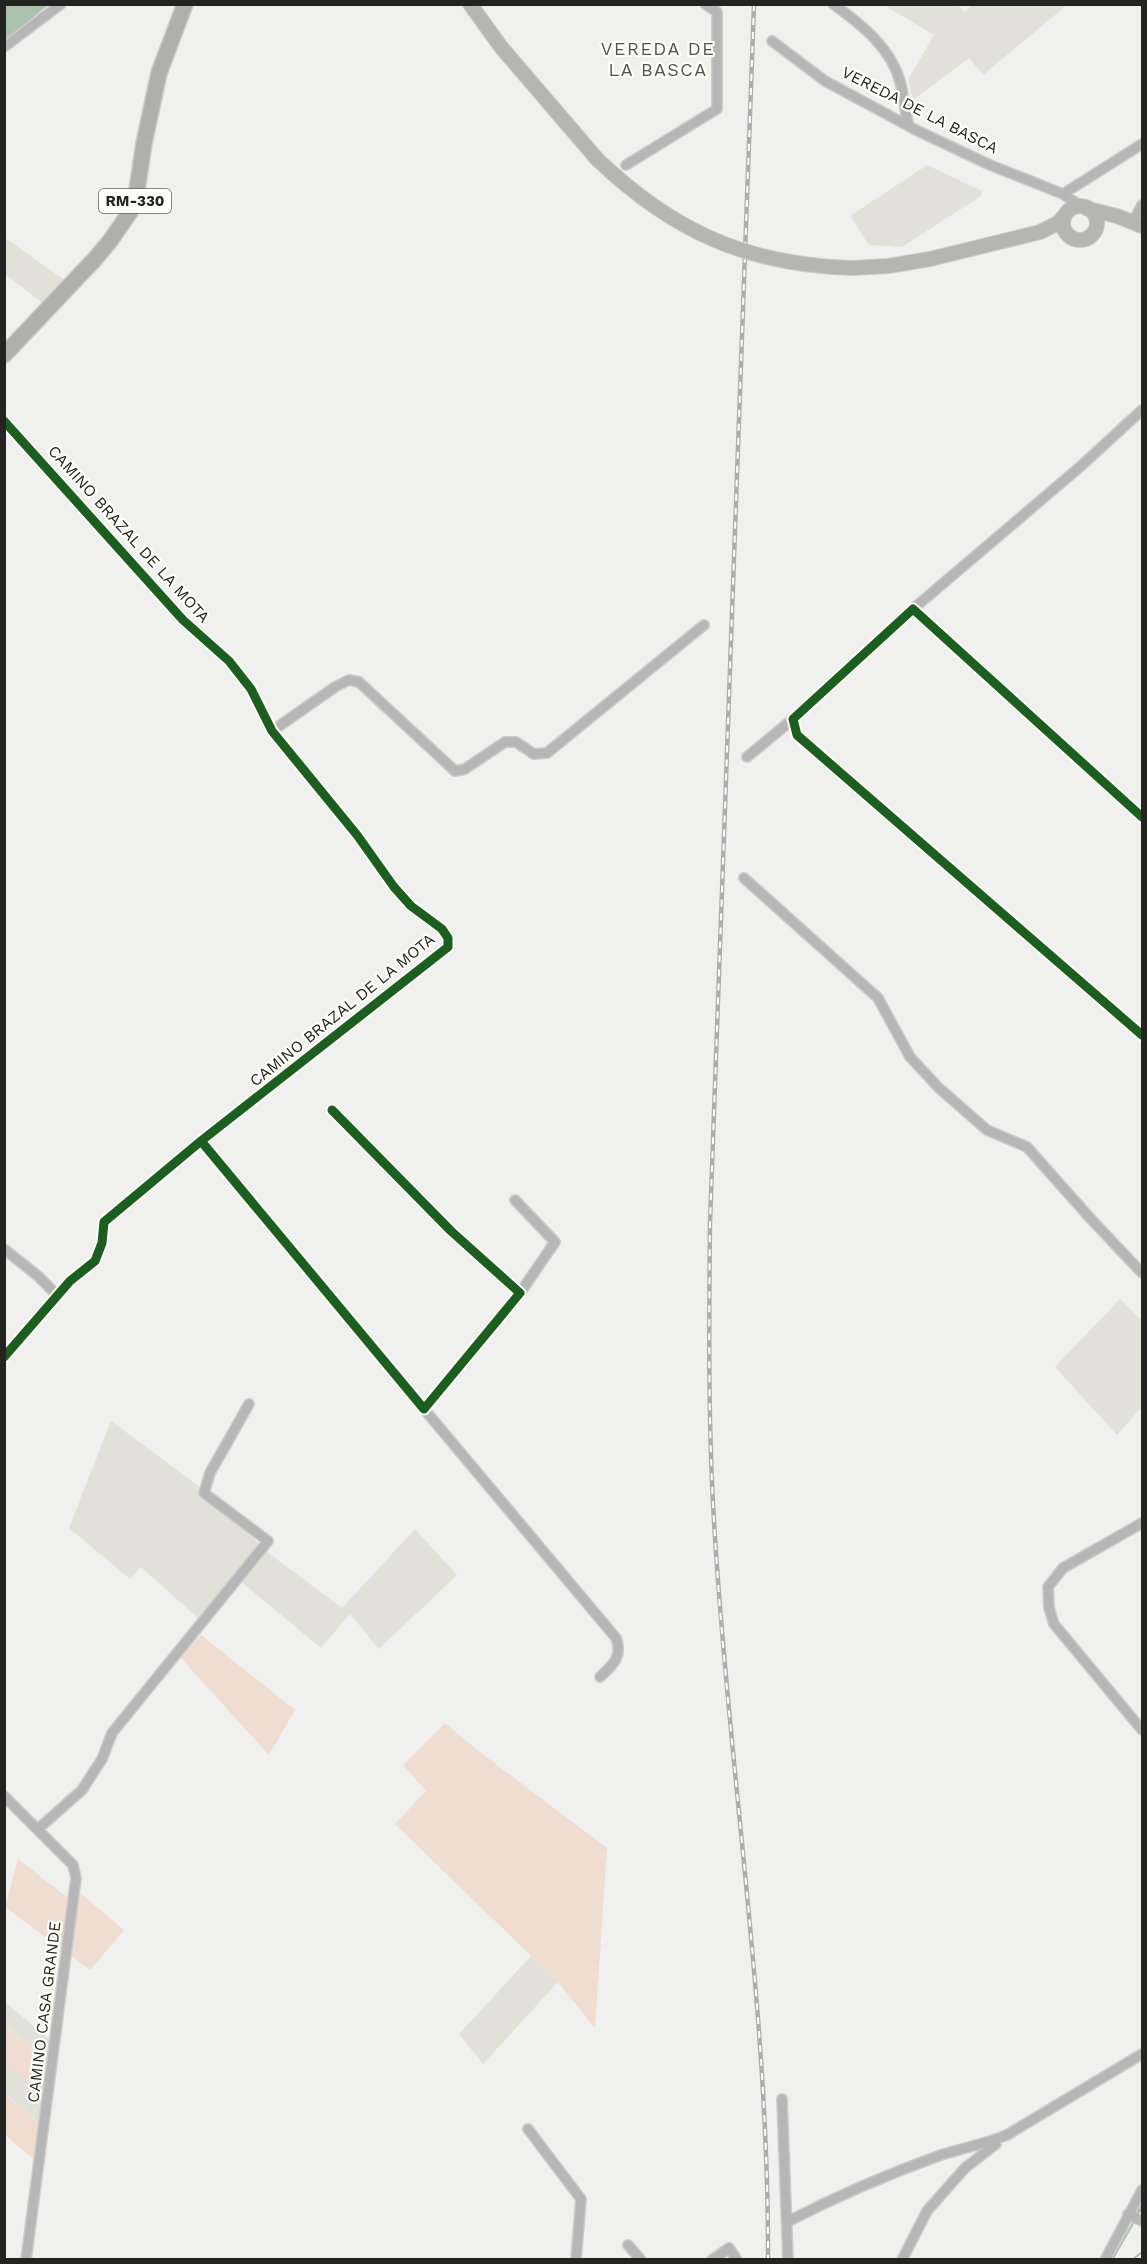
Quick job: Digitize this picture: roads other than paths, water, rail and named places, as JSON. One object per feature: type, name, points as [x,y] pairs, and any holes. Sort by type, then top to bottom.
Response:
[{"type":"main road","name":"RM-330","points":[[4,356],[94,260],[130,212],[136,197],[144,143],[159,73],[185,4]]},
{"type":"street","points":[[4,47],[61,4]]},
{"type":"street","points":[[470,4],[501,47],[597,159],[648,204],[684,225],[728,246],[760,257],[795,263],[853,268],[888,266],[930,259],[1040,232],[1076,210]]},
{"type":"street","points":[[626,165],[717,109],[717,12],[705,4]]},
{"type":"street","points":[[832,4],[871,33],[894,67],[901,84],[909,126]]},
{"type":"street","name":"VEREDA DE LA BASCA","points":[[772,41],[825,81],[909,126],[990,165],[1063,194],[1076,210],[1117,216],[1138,224]]},
{"type":"street","points":[[1096,228],[1095,217],[1076,210],[1063,194],[1143,144]]},
{"type":"street","points":[[1138,224],[1143,205]]},
{"type":"street","points":[[1068,236],[1063,228],[1076,210]]},
{"type":"street","points":[[1040,232],[1055,232],[1075,240],[1084,240],[1090,237],[1105,219],[1117,216]]},
{"type":"street","points":[[747,757],[793,719],[913,609],[1143,410]]},
{"type":"street","name":"CAMINO BRAZAL DE LA MOTA","points":[[4,421],[183,620],[229,661],[250,689],[272,731],[357,835],[394,888],[411,906],[442,929],[448,938],[448,947],[201,1141],[104,1222],[102,1243],[95,1261],[70,1281],[4,1357]]},
{"type":"street","points":[[913,609],[1143,817]]},
{"type":"street","points":[[272,731],[335,687],[349,681],[359,682],[455,771],[465,769],[505,742],[516,742],[534,754],[547,753],[704,625]]},
{"type":"street","points":[[793,719],[797,735],[1143,1035]]},
{"type":"street","points":[[744,878],[878,998],[910,1057],[939,1088],[987,1130],[1027,1147],[1143,1273]]},
{"type":"street","points":[[332,1110],[451,1231],[520,1293]]},
{"type":"street","points":[[201,1141],[616,1638],[620,1648],[619,1654],[600,1677]]},
{"type":"street","points":[[424,1409],[520,1293],[555,1242],[515,1200]]},
{"type":"street","points":[[4,1249],[38,1276],[57,1295]]},
{"type":"street","points":[[38,1829],[82,1790],[102,1759],[112,1733],[268,1541],[204,1493],[210,1473],[249,1404]]},
{"type":"street","points":[[1143,1523],[1064,1568],[1048,1587],[1049,1608],[1054,1624],[1143,1730]]},
{"type":"street","name":"CAMINO CASA GRANDE","points":[[4,1796],[74,1865],[76,1878],[26,2259]]},
{"type":"street","points":[[787,2222],[835,2198],[943,2154],[987,2144],[1007,2135],[1143,2054]]},
{"type":"street","points":[[782,2099],[788,2259]]},
{"type":"street","points":[[528,2129],[581,2199],[576,2259]]},
{"type":"street","points":[[902,2259],[927,2211],[965,2168],[1007,2135]]},
{"type":"street","points":[[1105,2259],[1143,2190]]},
{"type":"street","points":[[1128,2214],[1143,2221]]},
{"type":"street","points":[[628,2246],[641,2259]]},
{"type":"street","points":[[712,2259],[729,2248],[737,2259]]},
{"type":"waterway","points":[[1136,2216],[1142,2203]]},
{"type":"waterway","points":[[1138,2215],[1142,2207]]},
{"type":"waterway","points":[[1112,2260],[1135,2220]]},
{"type":"waterway","points":[[1132,2260],[1142,2252]]},
{"type":"railway","points":[[754,4],[710,1223],[709,1372],[712,1484],[720,1613],[762,2074],[767,2167],[768,2260]]},
{"type":"district","name":"VEREDA DE LA BASCA","points":[[658,58]]}]
